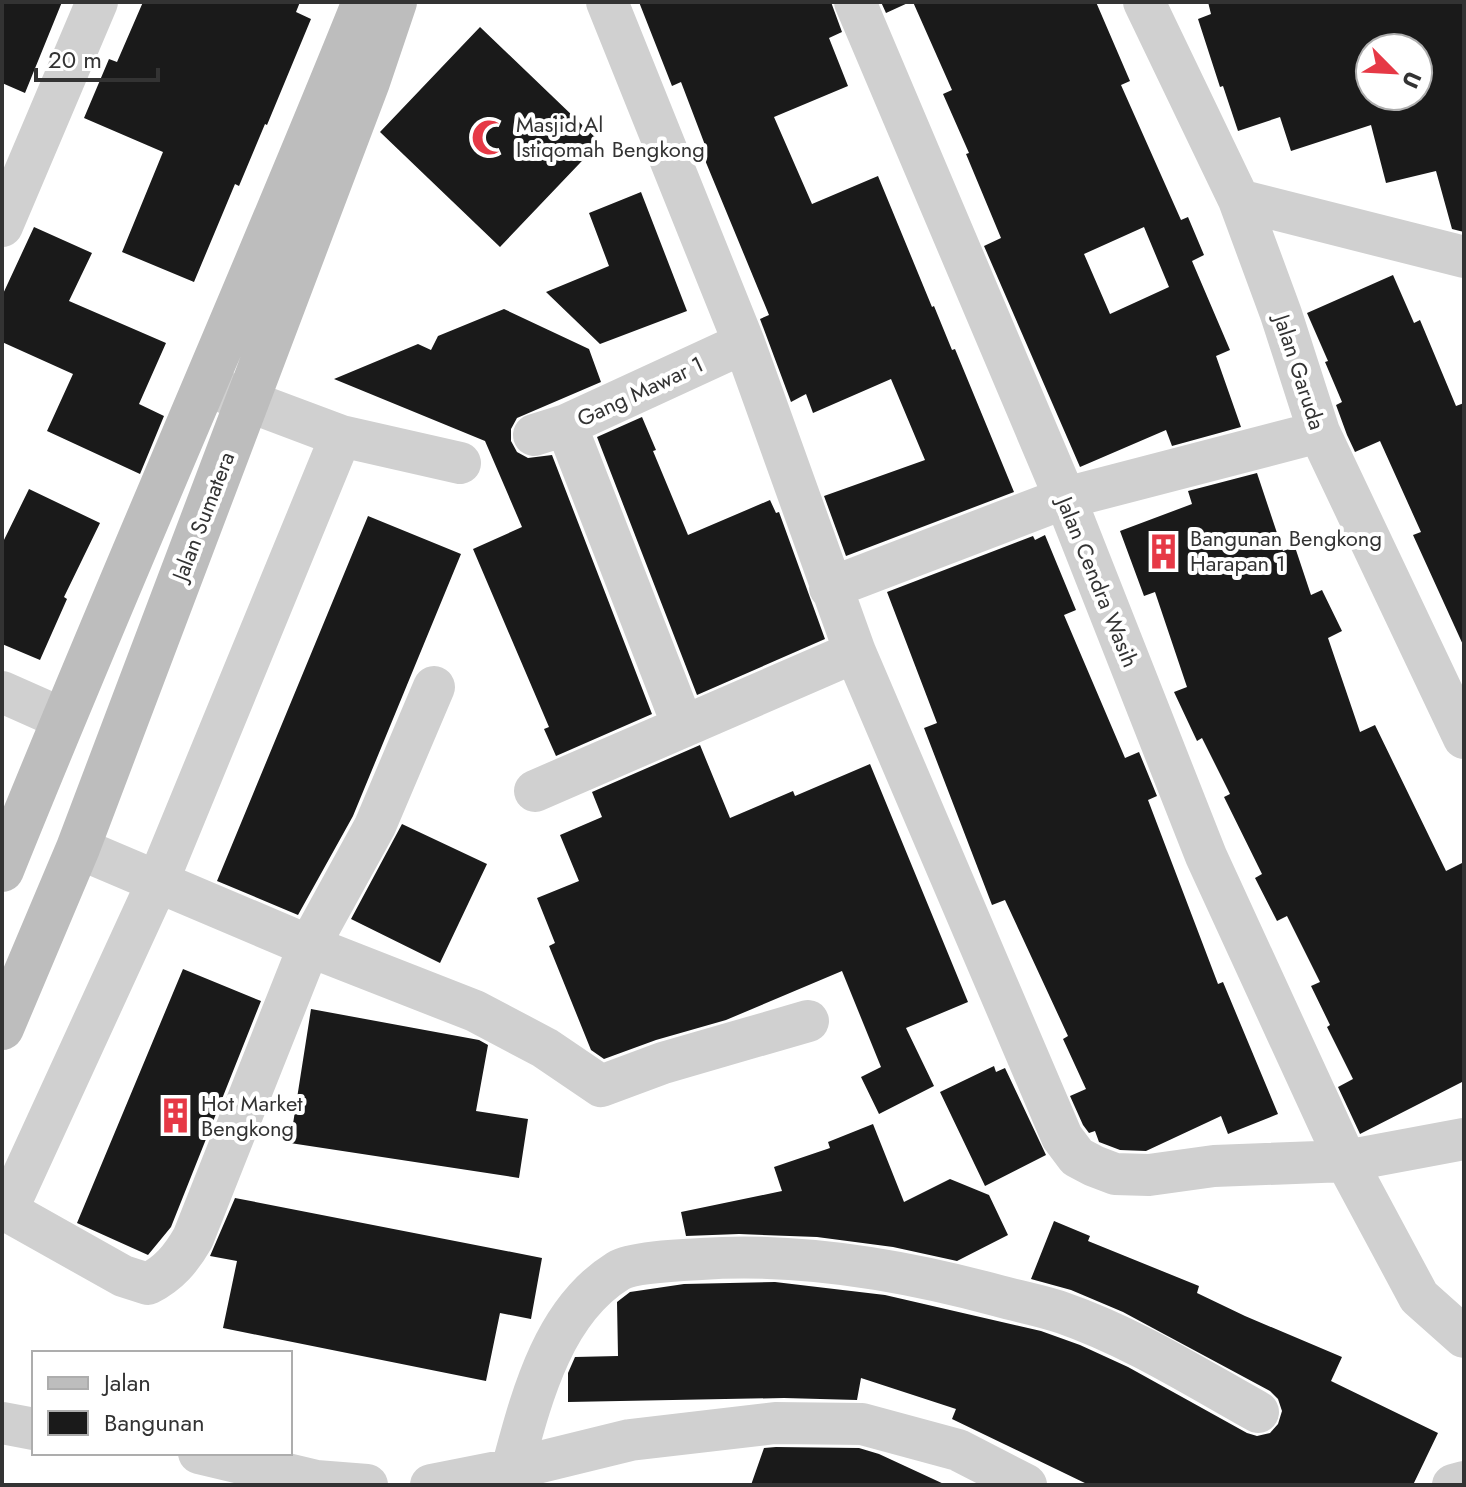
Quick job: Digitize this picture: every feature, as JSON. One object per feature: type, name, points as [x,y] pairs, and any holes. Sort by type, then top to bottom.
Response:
[{"type":"main road","points":[[2,870],[63,719],[292,182],[364,2]]},
{"type":"main road","name":"Jalan Sumatera","points":[[2,1028],[78,848],[368,82],[395,2]]},
{"type":"street","points":[[2,226],[97,2]]},
{"type":"street","points":[[607,2],[744,343],[855,652],[1062,1137],[1077,1157],[1115,1174],[1149,1175],[1214,1166],[1346,1161],[1464,1139]]},
{"type":"street","name":"Jalan Cendra Wasih","points":[[855,2],[1065,498],[1206,856],[1346,1161],[1419,1297],[1464,1337]]},
{"type":"street","name":"Jalan Garuda","points":[[1144,2],[1239,200],[1281,314],[1319,432],[1464,738]]},
{"type":"street","points":[[1239,200],[1464,257]]},
{"type":"street","name":"Gang Mawar 1","points":[[683,726],[550,430],[744,343]]},
{"type":"street","points":[[206,385],[341,436],[460,463]]},
{"type":"street","points":[[830,588],[1065,498],[1319,432]]},
{"type":"street","points":[[341,436],[158,881],[4,1209],[123,1276],[148,1284],[164,1276],[182,1258],[193,1238],[309,946],[375,826],[434,687]]},
{"type":"street","points":[[535,791],[855,652]]},
{"type":"street","points":[[2,692],[63,719]]},
{"type":"street","points":[[78,848],[309,946],[475,1011],[545,1048],[601,1086],[663,1063],[808,1021]]},
{"type":"street","points":[[512,1469],[531,1399],[558,1340],[588,1293],[621,1269],[670,1261],[787,1257],[934,1279],[1064,1314],[1141,1348],[1258,1412]]},
{"type":"street","points":[[2,1423],[32,1429]]},
{"type":"street","points":[[431,1485],[630,1440],[775,1423],[862,1424],[958,1450],[1026,1485]]},
{"type":"street","points":[[212,1455],[316,1481],[367,1485]]},
{"type":"street","points":[[1453,1485],[1464,1482]]},
{"type":"building","points":[[2,2],[62,2],[25,93],[2,83]]},
{"type":"building","points":[[143,2],[300,2],[296,12],[311,19],[267,125],[239,186],[235,184],[194,282],[122,252],[163,152],[84,118],[109,59],[117,62]]},
{"type":"building","points":[[639,2],[831,2],[842,32],[829,38],[848,86],[774,117],[812,204],[878,176],[1014,492],[846,556],[824,496],[925,460],[891,379],[813,413],[806,394],[791,402],[760,319],[769,315],[700,148],[705,145],[681,82],[672,86]]},
{"type":"building","points":[[881,2],[910,2],[886,13]]},
{"type":"building","points":[[913,2],[1096,2],[1130,81],[1121,85],[1181,220],[1188,217],[1204,255],[1192,261],[1230,350],[1216,356],[1241,427],[1172,446],[1166,430],[1080,467],[984,246],[1001,238],[943,94],[952,90]],"holes":[[[1144,227],[1169,287],[1110,314],[1084,254]]]},
{"type":"building","points":[[1208,2],[1464,2],[1464,232],[1452,229],[1436,171],[1386,183],[1371,125],[1291,151],[1280,117],[1238,131],[1198,19],[1211,14]]},
{"type":"building","name":"Masjid Al Istiqomah Bengkong","points":[[480,27],[600,142],[500,247],[380,132]]},
{"type":"building","points":[[641,192],[687,311],[600,344],[546,292],[609,266],[589,213]]},
{"type":"building","points":[[34,227],[92,253],[69,301],[166,343],[139,404],[164,416],[140,474],[47,431],[73,374],[2,342],[2,296]]},
{"type":"building","points":[[1393,275],[1414,323],[1420,320],[1456,406],[1464,403],[1464,647],[1413,535],[1421,532],[1380,441],[1355,452],[1347,435],[1336,405],[1342,402],[1307,313]]},
{"type":"building","points":[[504,309],[589,349],[601,382],[517,418],[511,429],[511,441],[517,452],[528,458],[552,455],[652,714],[556,756],[544,729],[549,727],[473,549],[522,527],[485,441],[334,379],[418,344],[431,350],[438,336]]},
{"type":"building","points":[[642,417],[688,535],[770,500],[776,513],[779,512],[825,639],[697,695],[597,437]]},
{"type":"building","points":[[1257,473],[1283,551],[1295,547],[1311,595],[1322,590],[1342,631],[1328,638],[1360,732],[1375,725],[1446,871],[1464,862],[1464,1081],[1360,1134],[1338,1087],[1353,1079],[1311,986],[1320,982],[1287,916],[1277,921],[1255,878],[1262,874],[1224,797],[1230,794],[1202,738],[1197,741],[1174,692],[1187,687],[1155,592],[1144,596],[1120,531],[1192,504],[1188,491]]},
{"type":"building","points":[[29,489],[100,523],[64,597],[67,599],[40,660],[2,644],[2,544]]},
{"type":"building","points":[[368,516],[461,554],[353,816],[298,915],[217,881]]},
{"type":"building","points":[[1045,535],[1076,610],[1064,615],[1125,758],[1139,752],[1157,796],[1148,800],[1218,984],[1223,982],[1278,1114],[1228,1134],[1221,1116],[1146,1151],[1120,1150],[1099,1142],[1095,1131],[1089,1133],[1083,1125],[1070,1096],[1086,1089],[1063,1039],[1068,1036],[1005,900],[992,905],[924,728],[937,723],[887,592],[1033,536],[1035,540]]},
{"type":"building","points":[[700,745],[730,818],[793,791],[795,796],[870,764],[968,1002],[906,1028],[934,1086],[879,1114],[861,1077],[881,1067],[842,971],[726,1020],[604,1059],[591,1050],[549,946],[555,943],[537,898],[579,881],[560,835],[602,817],[592,792]]},
{"type":"building","points":[[402,824],[487,864],[440,963],[351,919]]},
{"type":"building","name":"Hot Market Bengkong","points":[[183,969],[261,1001],[171,1227],[148,1255],[77,1223]]},
{"type":"building","points":[[311,1009],[479,1040],[488,1045],[476,1111],[528,1119],[519,1178],[290,1143]]},
{"type":"building","points":[[994,1066],[996,1072],[1005,1068],[1046,1155],[985,1186],[940,1092]]},
{"type":"building","points":[[873,1124],[904,1202],[950,1179],[989,1195],[1008,1235],[957,1261],[893,1247],[817,1237],[739,1234],[686,1236],[681,1212],[782,1191],[774,1167],[830,1148],[828,1142]]},
{"type":"building","points":[[235,1198],[542,1258],[531,1319],[500,1313],[486,1381],[223,1328],[237,1261],[210,1256]]},
{"type":"building","points":[[1054,1221],[1090,1236],[1088,1241],[1199,1286],[1197,1293],[1245,1316],[1342,1357],[1331,1381],[1438,1433],[1413,1485],[1089,1485],[952,1419],[956,1409],[861,1378],[857,1400],[784,1398],[568,1402],[568,1373],[575,1357],[618,1356],[617,1302],[630,1292],[684,1284],[775,1282],[885,1295],[1041,1331],[1128,1367],[1247,1433],[1257,1436],[1270,1433],[1278,1424],[1282,1411],[1278,1399],[1270,1391],[1123,1312],[1071,1290],[1031,1279]]},
{"type":"building","points":[[764,1448],[859,1448],[946,1485],[751,1485]]},
{"type":"place","name":"Masjid Al Istiqomah Bengkong","points":[[490,137]]},
{"type":"place","name":"Bangunan Bengkong Harapan 1","points":[[1164,551]]},
{"type":"place","name":"Hot Market Bengkong","points":[[175,1116]]}]
